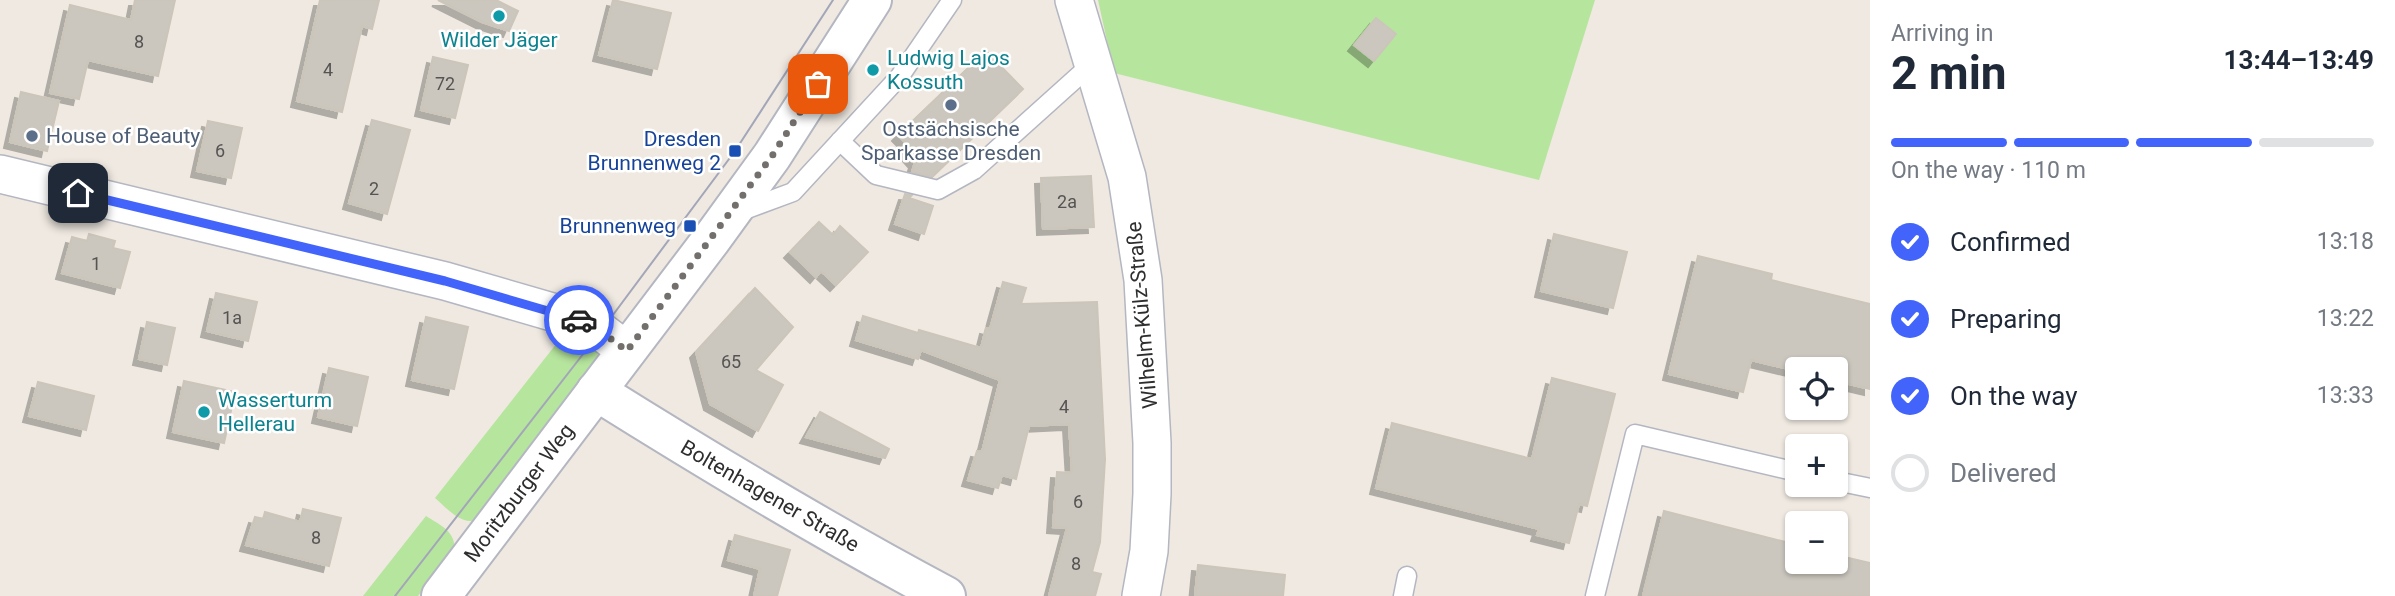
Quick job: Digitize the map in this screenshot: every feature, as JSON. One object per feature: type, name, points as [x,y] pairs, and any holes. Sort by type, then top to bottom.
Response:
[{"type":"street","name":"Moritzburger Weg","points":[[441,596],[729,216],[772,156],[872,0]]},
{"type":"street","name":"Wilhelm-Külz-Straße","points":[[1074,0],[1128,177],[1143,280],[1153,443],[1149,551],[1141,596]]},
{"type":"street","points":[[0,174],[445,281],[590,323],[627,351]]},
{"type":"street","name":"Boltenhagener Straße","points":[[596,391],[810,522],[946,596]]},
{"type":"lane","points":[[729,216],[793,192],[900,76],[952,0]]},
{"type":"lane","points":[[839,141],[876,175],[938,190],[974,170],[1084,71],[1093,67]]},
{"type":"lane","points":[[1595,596],[1635,434],[1785,469]]},
{"type":"lane","points":[[1848,483],[1870,488]]},
{"type":"lane","points":[[1403,596],[1407,576]]},
{"type":"green space","points":[[1098,0],[1595,0],[1539,180],[1114,73]]},
{"type":"green space","points":[[568,329],[597,352],[599,358],[478,519],[461,519],[435,498]]},
{"type":"green space","points":[[426,516],[450,534],[454,551],[418,596],[363,596]]},
{"type":"building","points":[[135,0],[175,0],[158,76],[88,60],[79,99],[50,93],[70,5],[131,20]]},
{"type":"building","points":[[320,0],[379,0],[372,29],[362,26],[342,112],[297,101]]},
{"type":"building","points":[[438,0],[496,0],[518,11],[509,31],[482,22]]},
{"type":"building","points":[[613,0],[671,13],[657,69],[599,55]]},
{"type":"building","points":[[1376,18],[1396,34],[1374,61],[1354,45]]},
{"type":"building","points":[[986,51],[1023,89],[932,177],[912,172],[915,162],[905,151],[910,147],[898,135]]},
{"type":"building","points":[[433,57],[468,65],[455,118],[421,110]]},
{"type":"building","points":[[21,92],[59,101],[47,151],[10,142]]},
{"type":"building","points":[[372,120],[410,130],[387,214],[349,203]]},
{"type":"building","points":[[208,121],[242,128],[231,178],[197,171]]},
{"type":"building","points":[[1091,176],[1094,227],[1043,229],[1041,178]]},
{"type":"building","points":[[905,194],[912,195],[909,198],[933,206],[924,234],[895,224]]},
{"type":"building","points":[[819,222],[833,235],[840,226],[868,252],[836,285],[821,271],[816,277],[790,252]]},
{"type":"building","points":[[89,234],[115,241],[113,248],[130,252],[120,288],[62,273],[72,237],[87,241]]},
{"type":"building","points":[[1554,234],[1627,252],[1613,308],[1541,291]]},
{"type":"building","points":[[1698,256],[1772,274],[1771,280],[1870,304],[1870,389],[1848,384],[1848,357],[1785,357],[1785,368],[1751,360],[1743,392],[1669,374]]},
{"type":"building","points":[[1003,282],[1026,288],[1021,304],[1097,302],[1105,459],[1100,542],[1092,572],[1101,574],[1095,596],[1049,596],[1067,528],[1053,527],[1057,472],[1072,473],[1069,424],[1029,426],[1016,479],[1002,475],[998,488],[968,480],[977,451],[982,452],[1000,380],[921,350],[918,359],[856,340],[863,316],[981,348],[986,328],[990,329]]},
{"type":"building","points":[[755,288],[793,327],[756,370],[783,385],[758,431],[710,404],[696,352]]},
{"type":"building","points":[[216,293],[257,302],[248,341],[207,331]]},
{"type":"building","points":[[426,317],[468,327],[454,389],[412,380]]},
{"type":"building","points":[[147,322],[175,328],[167,365],[139,359]]},
{"type":"building","points":[[329,368],[368,377],[357,426],[318,417]]},
{"type":"building","points":[[1552,378],[1615,394],[1587,506],[1579,504],[1569,543],[1537,535],[1539,529],[1376,488],[1392,423],[1532,459]]},
{"type":"building","name":"Wasserturm Hellerau","points":[[184,381],[235,392],[224,443],[173,432]]},
{"type":"building","points":[[38,382],[94,396],[86,430],[29,416]]},
{"type":"building","points":[[820,412],[889,449],[885,458],[806,437]]},
{"type":"building","points":[[303,509],[341,518],[329,566],[246,545],[255,517],[263,519],[265,512],[300,522]]},
{"type":"building","points":[[1664,511],[1785,542],[1785,574],[1848,574],[1848,558],[1870,563],[1870,596],[1643,596]]},
{"type":"building","points":[[735,535],[790,550],[777,596],[754,596],[760,569],[728,560]]},
{"type":"building","points":[[1198,565],[1285,575],[1283,596],[1195,596]]},
{"type":"tram line","points":[[395,596],[601,331],[735,151],[833,0]]},
{"type":"way so far","points":[[579,320],[590,323],[627,351],[772,156],[818,84]]},
{"type":"place","name":"Wilder Jäger","points":[[499,16]]},
{"type":"place","name":"Ludwig Lajos Kossuth","points":[[873,70]]},
{"type":"place","name":"Ostsächsische Sparkasse Dresden","points":[[951,105]]},
{"type":"place","name":"House of Beauty","points":[[32,136]]},
{"type":"place","name":"Dresden Brunnenweg 2","points":[[735,151]]},
{"type":"place","name":"Brunnenweg","points":[[690,226]]},
{"type":"place","name":"Wasserturm Hellerau","points":[[204,412]]},
{"type":"route","points":[[78,193],[445,281],[579,320]]}]
